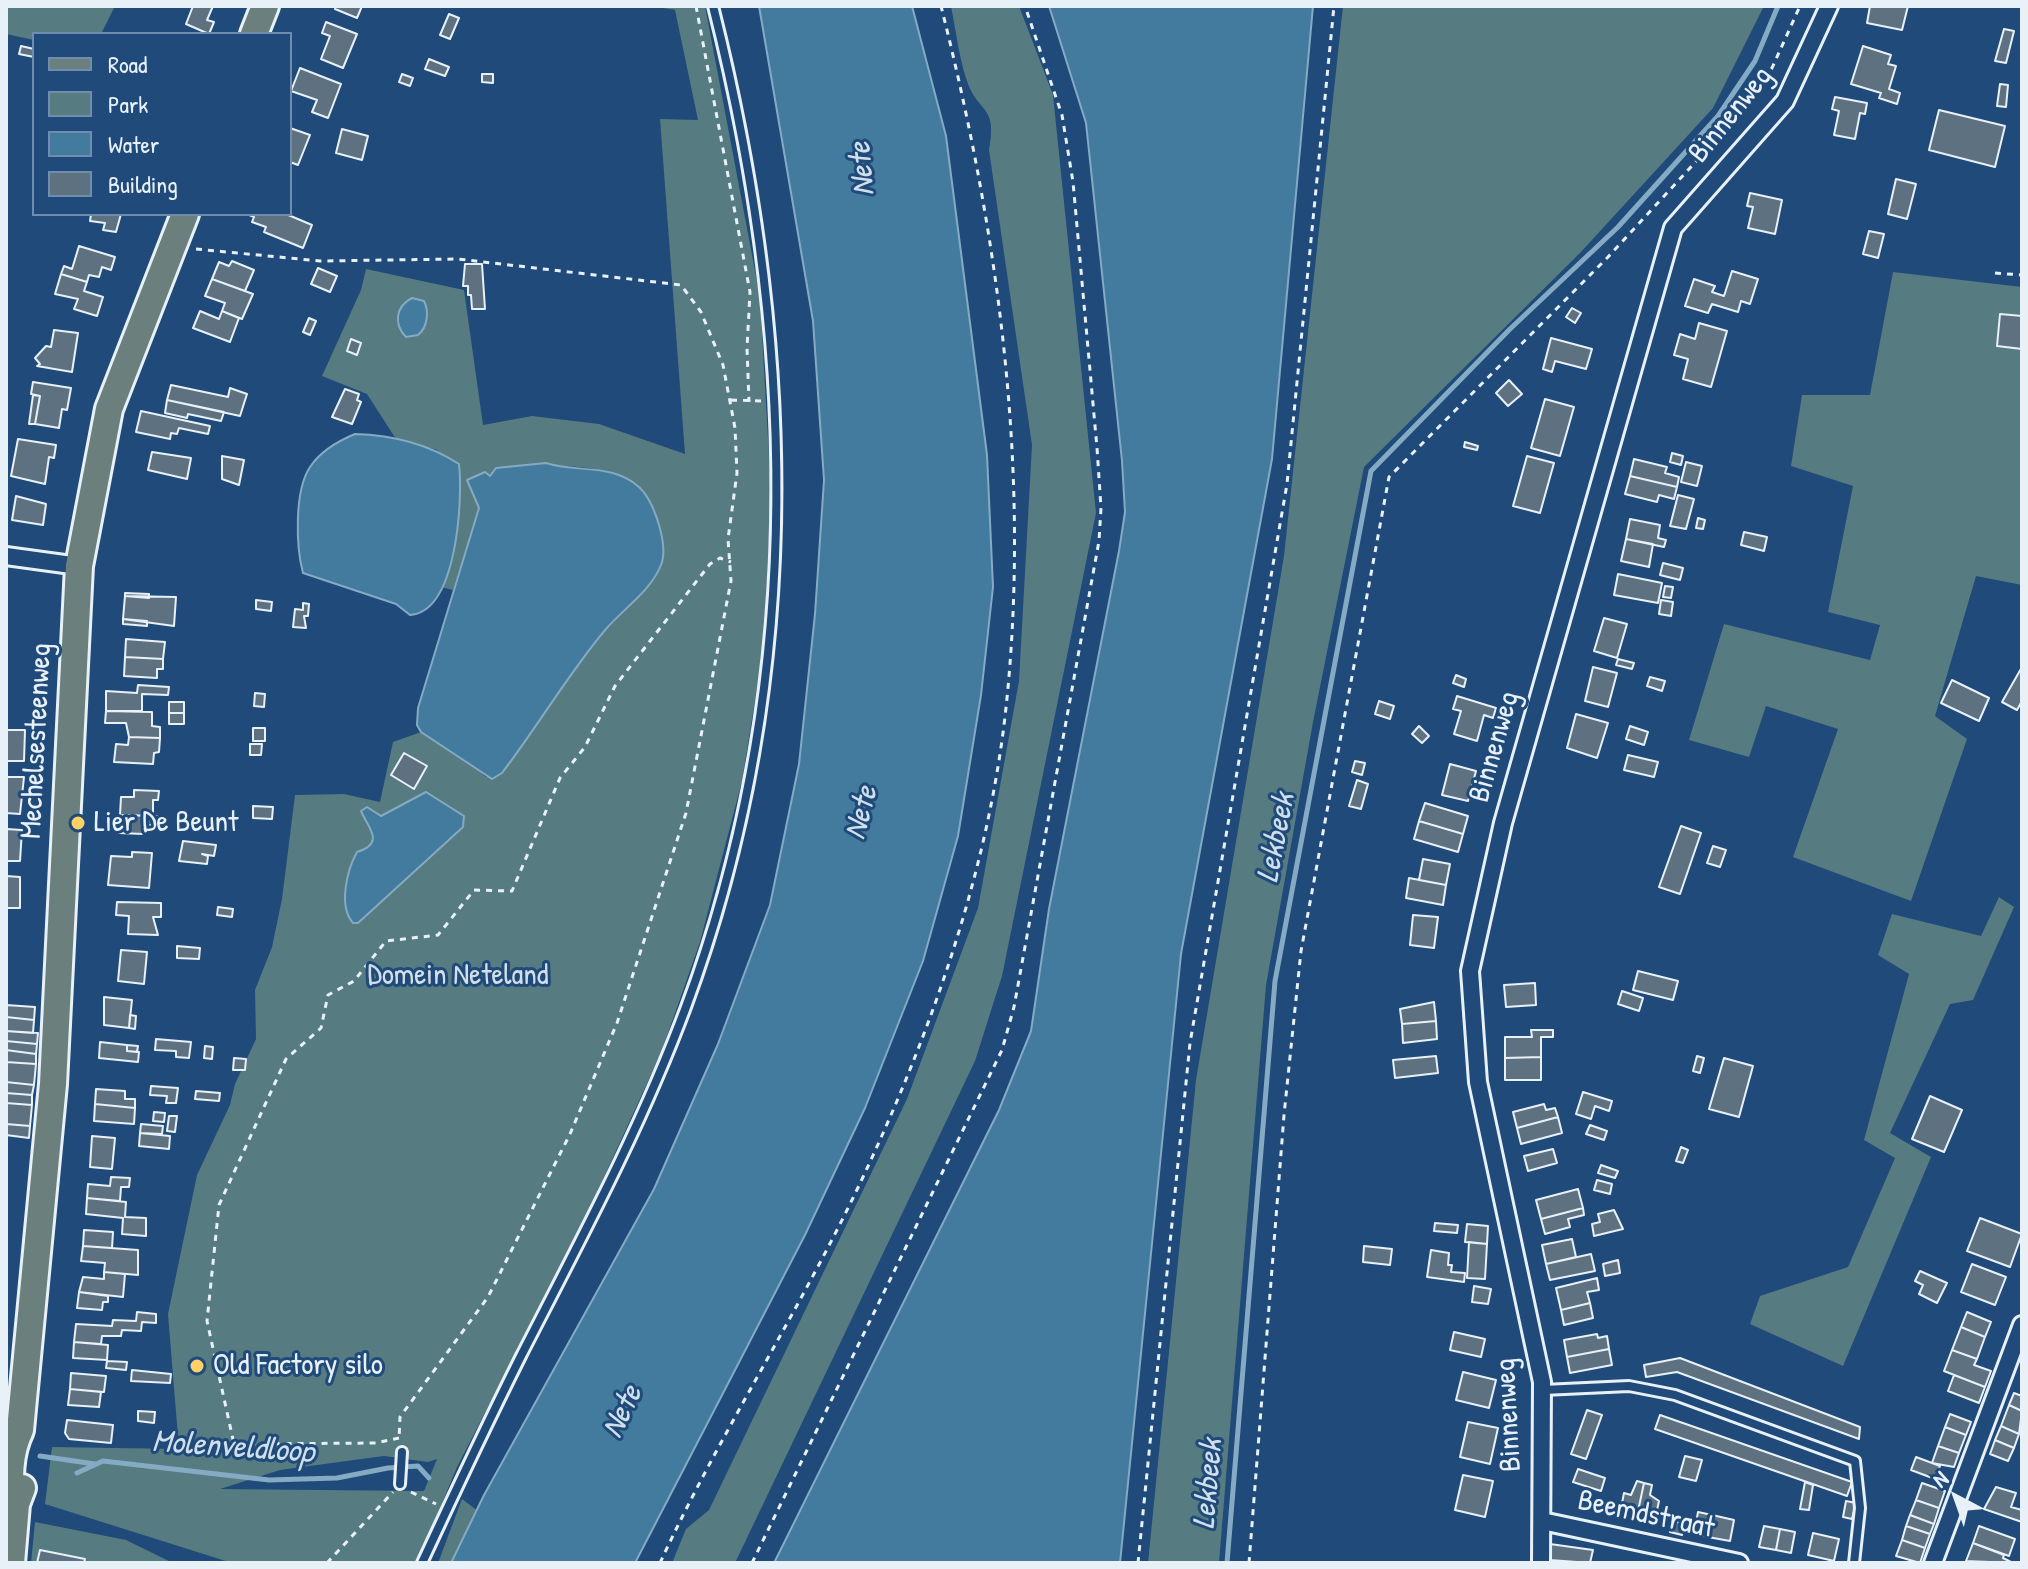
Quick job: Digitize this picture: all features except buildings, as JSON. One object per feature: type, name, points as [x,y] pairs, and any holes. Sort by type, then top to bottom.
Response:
[{"type":"main road","points":[[255,32],[265,6]]},
{"type":"main road","name":"Mechelsesteenweg","points":[[11,1563],[16,1504],[21,1492],[26,1444],[20,1430],[53,1084],[79,566],[109,409],[184,216]]},
{"type":"street","name":"Binnenweg","points":[[1541,1563],[1542,1390],[1478,1082],[1470,971],[1503,823],[1673,228],[1785,101],[1829,6]]},
{"type":"street","points":[[6,556],[79,566]]},
{"type":"street","points":[[1933,1563],[2022,1325]]},
{"type":"street","name":"Beemdstraat","points":[[1542,1521],[1739,1563]]},
{"type":"lane","points":[[422,1563],[655,1087],[687,1006],[722,900],[763,705],[778,554],[772,332],[736,102],[713,6]]},
{"type":"lane","points":[[1542,1390],[1629,1386],[1675,1395],[1855,1461],[1860,1508],[1854,1563]]},
{"type":"lane","points":[[400,1484],[402,1452]]},
{"type":"path","points":[[696,6],[750,292],[749,402],[731,400]]},
{"type":"path","points":[[660,1563],[682,1516],[863,1177],[903,1084],[952,952],[986,820],[1007,702],[1016,571],[1012,438],[1002,314],[941,6]]},
{"type":"path","points":[[752,1563],[1002,1050],[1017,992],[1099,541],[1101,508],[1097,448],[1073,182],[1062,115],[1025,6]]},
{"type":"path","points":[[1138,1563],[1190,1043],[1287,484],[1334,6]]},
{"type":"path","points":[[1249,1563],[1299,966],[1389,477],[1608,257],[1725,130],[1772,68],[1800,6]]},
{"type":"path","points":[[173,244],[320,261],[458,259],[681,285],[701,312],[723,365],[731,400],[737,473],[728,539],[731,562],[731,581],[686,813],[622,1008],[570,1134],[488,1297],[400,1417],[399,1438],[376,1443],[234,1444],[207,1321],[219,1205],[286,1059],[321,1028],[328,995],[354,981],[386,941],[438,935],[474,890],[512,891],[560,778],[585,747],[615,686],[710,564],[720,558],[731,562]]},
{"type":"path","points":[[1995,273],[2022,275]]},
{"type":"path","points":[[327,1563],[400,1484],[427,1502],[448,1508]]},
{"type":"green space","points":[[6,6],[115,6],[102,32],[32,32],[32,40],[6,34]]},
{"type":"green space","name":"Domein Neteland","points":[[651,6],[705,6],[760,297],[771,492],[764,644],[742,781],[700,942],[661,1053],[581,1227],[457,1467],[417,1563],[232,1563],[45,1504],[52,1447],[179,1449],[168,1314],[197,1175],[230,1105],[235,1084],[256,1039],[255,990],[272,947],[282,899],[295,795],[344,794],[380,802],[393,742],[421,732],[468,761],[486,777],[502,773],[544,710],[606,630],[654,579],[662,563],[664,550],[656,523],[639,486],[588,468],[497,468],[479,508],[453,590],[441,587],[455,546],[437,450],[396,439],[367,394],[322,376],[361,290],[366,269],[464,290],[483,425],[532,416],[599,424],[685,454],[660,119],[698,120],[675,10]],"holes":[[[384,1456],[428,1462],[437,1459],[424,1491],[220,1489],[280,1470]]]},
{"type":"green space","points":[[951,6],[1019,6],[1053,95],[1096,513],[1002,976],[975,1061],[735,1563],[672,1563],[686,1529],[709,1510],[907,1099],[978,908],[1019,681],[1032,445],[989,150],[991,124],[967,81]]},
{"type":"green space","points":[[1343,6],[1764,6],[1713,108],[1580,253],[1364,467],[1313,722],[1266,985],[1219,1563],[1148,1563],[1196,1080],[1284,556]]},
{"type":"green space","points":[[1893,272],[2022,287],[2022,585],[1976,576],[1935,716],[1967,739],[1911,901],[1793,857],[1838,729],[1766,706],[1749,757],[1689,740],[1724,624],[1870,660],[1880,625],[1828,612],[1853,486],[1791,466],[1802,395],[1870,395]]},
{"type":"green space","points":[[1999,897],[2014,907],[1973,1000],[1950,1004],[1890,1133],[1931,1157],[1843,1366],[1750,1324],[1760,1296],[1848,1267],[1895,1158],[1864,1140],[1909,974],[1878,955],[1892,914],[1981,936]]},
{"type":"green space","points":[[462,1499],[482,1514],[461,1563],[438,1563]]},
{"type":"green space","points":[[35,1522],[126,1540],[173,1563],[31,1563]]},
{"type":"water","name":"Nete","points":[[759,6],[912,6],[946,136],[987,455],[993,587],[981,695],[958,836],[923,961],[865,1108],[805,1235],[635,1563],[451,1563],[484,1495],[654,1189],[718,1044],[770,905],[799,764],[815,614],[824,480],[813,321]]},
{"type":"water","points":[[1049,6],[1313,6],[1272,459],[1181,954],[1120,1563],[774,1563],[999,1110],[1031,1031],[1049,909],[1119,551],[1125,512],[1122,461],[1086,123]]},
{"type":"water","points":[[412,298],[424,301],[427,319],[418,335],[406,337],[399,327],[398,316],[402,306]]},
{"type":"water","points":[[355,434],[409,442],[459,464],[458,527],[447,575],[438,595],[426,609],[410,615],[396,604],[303,573],[298,519],[305,477],[324,452]]},
{"type":"water","points":[[546,463],[606,471],[629,479],[650,502],[662,535],[663,556],[650,583],[606,629],[502,773],[492,779],[421,732],[417,725],[418,708],[479,508],[467,480],[485,472],[490,476],[496,468]]},
{"type":"water","points":[[426,792],[464,816],[463,827],[358,923],[353,923],[346,907],[347,878],[357,852],[373,840],[361,811],[367,807],[381,816]]},
{"type":"waterway","name":"Lekbeek","points":[[1227,1563],[1275,981],[1371,471],[1510,329],[1618,227],[1718,116],[1755,61],[1778,6]]},
{"type":"waterway","points":[[40,1456],[95,1464]]},
{"type":"waterway","name":"Molenveldloop","points":[[77,1473],[103,1461],[269,1480],[337,1478],[388,1468],[418,1466],[429,1478]]},
{"type":"place","name":"Lier De Beunt","points":[[78,823]]},
{"type":"place","name":"Old Factory silo","points":[[197,1366]]}]
